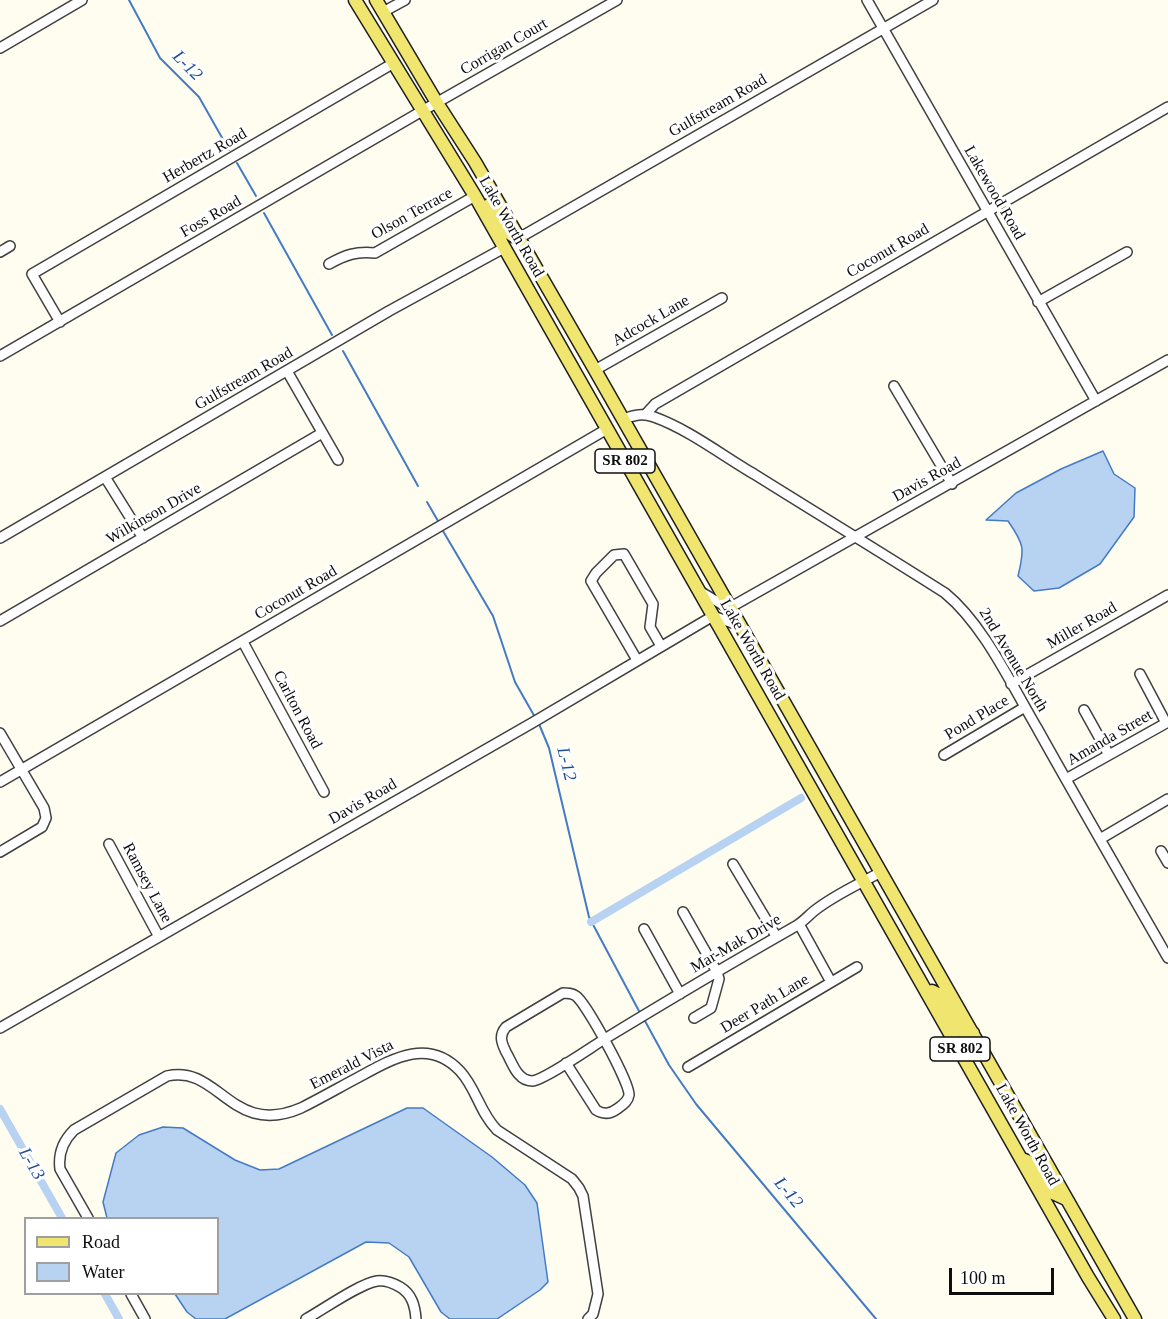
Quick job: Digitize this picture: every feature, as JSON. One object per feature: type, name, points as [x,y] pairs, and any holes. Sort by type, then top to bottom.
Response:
[{"type":"main road","name":"Lake Worth Road","points":[[355,0],[504,248],[1114,1319]]},
{"type":"main road","name":"Lake Worth Road","points":[[376,0],[596,370],[1135,1319]]},
{"type":"main road","points":[[474,196],[486,200],[504,230],[509,235],[519,238]]},
{"type":"main road","points":[[504,248],[512,248],[519,253],[538,286],[547,287]]},
{"type":"main road","points":[[581,383],[593,392],[610,418],[623,419]]},
{"type":"main road","points":[[607,429],[617,427],[636,456],[652,470]]},
{"type":"main road","points":[[928,993],[932,991],[938,994],[958,1028],[964,1033],[973,1033]]},
{"type":"main road","points":[[1002,1124],[1012,1126],[1025,1149],[1042,1155]]},
{"type":"main road","points":[[1022,1159],[1037,1165],[1053,1193],[1067,1200]]},
{"type":"street","points":[[0,48],[82,0]]},
{"type":"street","points":[[383,12],[405,0]]},
{"type":"street","name":"Corrigan Court","points":[[437,103],[617,0]]},
{"type":"street","name":"Lakewood Road","points":[[867,0],[1096,401]]},
{"type":"street","name":"Gulfstream Road","points":[[519,238],[933,0]]},
{"type":"street","name":"Herbertz Road","points":[[60,322],[32,274],[392,64]]},
{"type":"street","name":"Foss Road","points":[[0,356],[437,103]]},
{"type":"street","name":"Coconut Road","points":[[623,419],[637,414],[645,415],[655,404],[1168,107]]},
{"type":"street","name":"Olson Terrace","points":[[329,264],[348,254],[362,251],[375,253],[474,196]]},
{"type":"street","points":[[0,252],[10,246]]},
{"type":"street","name":"Gulfstream Road","points":[[0,537],[504,248]]},
{"type":"street","points":[[1038,302],[1127,252]]},
{"type":"street","name":"Adcock Lane","points":[[596,370],[722,298]]},
{"type":"street","name":"Davis Road","points":[[731,607],[1168,360]]},
{"type":"street","points":[[286,371],[338,460]]},
{"type":"street","points":[[894,386],[952,484]]},
{"type":"street","name":"2nd Avenue North","points":[[645,415],[690,435],[856,537],[945,593],[969,615],[1100,839],[1164,939],[1168,958]]},
{"type":"street","name":"Coconut Road","points":[[0,782],[607,429]]},
{"type":"street","name":"Wilkinson Drive","points":[[0,621],[322,433]]},
{"type":"street","points":[[105,477],[143,538]]},
{"type":"street","points":[[637,660],[591,581],[614,555],[624,554],[652,604],[650,627],[661,646]]},
{"type":"street","points":[[699,591],[731,607]]},
{"type":"street","name":"Miller Road","points":[[1011,684],[1168,595]]},
{"type":"street","points":[[713,616],[742,626]]},
{"type":"street","name":"Davis Road","points":[[0,1028],[532,723],[713,616]]},
{"type":"street","name":"Carlton Road","points":[[243,642],[324,792]]},
{"type":"street","points":[[1140,675],[1167,722]]},
{"type":"street","name":"Pond Place","points":[[944,756],[1024,707]]},
{"type":"street","points":[[1084,710],[1109,755]]},
{"type":"street","name":"Amanda Street","points":[[1066,780],[1167,722]]},
{"type":"street","points":[[0,733],[44,808],[46,818],[42,827],[0,852]]},
{"type":"street","points":[[1100,839],[1168,800]]},
{"type":"street","name":"Ramsey Lane","points":[[109,844],[159,937]]},
{"type":"street","points":[[1161,850],[1168,863]]},
{"type":"street","points":[[734,864],[776,936]]},
{"type":"street","name":"Mar-Mak Drive","points":[[604,1039],[580,1000],[573,994],[563,993],[506,1026],[501,1035],[503,1046],[520,1076],[535,1080],[566,1063],[776,936],[800,924],[814,911],[881,872]]},
{"type":"street","points":[[683,912],[719,979],[711,1008],[694,1018]]},
{"type":"street","points":[[800,924],[831,982]]},
{"type":"street","points":[[644,928],[680,994]]},
{"type":"street","name":"Deer Path Lane","points":[[688,1067],[857,967]]},
{"type":"street","points":[[566,1063],[596,1110],[605,1114],[614,1111],[627,1100],[628,1090],[604,1039]]},
{"type":"street","name":"Emerald Vista","points":[[87,1217],[60,1169],[59,1160],[66,1138],[74,1130],[167,1076],[182,1074],[195,1076],[238,1107],[262,1115],[275,1116],[301,1108],[394,1058],[412,1053],[431,1054],[450,1062],[461,1072],[487,1119],[497,1130],[572,1179],[579,1188],[583,1196],[598,1294],[593,1314],[588,1319]]},
{"type":"street","points":[[306,1319],[367,1284],[379,1281],[390,1282],[403,1289],[415,1307],[416,1319]]},
{"type":"street","points":[[132,1295],[145,1319]]},
{"type":"water","points":[[1103,451],[1114,474],[1135,488],[1134,517],[1100,564],[1059,588],[1034,591],[1018,576],[1022,547],[1008,521],[986,520],[1016,493],[1061,469]]},
{"type":"water","points":[[407,1108],[423,1108],[492,1157],[525,1185],[537,1203],[548,1282],[497,1319],[450,1319],[441,1312],[409,1257],[389,1243],[366,1242],[225,1319],[196,1319],[187,1312],[176,1295],[219,1295],[219,1217],[107,1217],[103,1202],[116,1153],[139,1135],[163,1127],[183,1128],[235,1160],[260,1170],[279,1169]]},
{"type":"waterway","name":"L-12","points":[[129,0],[160,58],[199,97],[229,150]]},
{"type":"waterway","name":"L-12","points":[[237,163],[256,196]]},
{"type":"waterway","name":"L-12","points":[[264,213],[332,335]]},
{"type":"waterway","name":"L-12","points":[[343,351],[418,486]]},
{"type":"waterway","name":"L-12","points":[[427,502],[438,521]]},
{"type":"waterway","name":"L-12","points":[[443,531],[493,616],[515,682],[536,719]]},
{"type":"waterway","name":"L-12","points":[[539,724],[549,748],[589,917],[639,1011]]},
{"type":"waterway","points":[[591,922],[801,798]]},
{"type":"waterway","name":"L-12","points":[[645,1021],[669,1065],[696,1104],[876,1319]]},
{"type":"waterway","name":"L-13","points":[[0,1109],[61,1217]]},
{"type":"waterway","name":"L-13","points":[[106,1295],[119,1319]]}]
